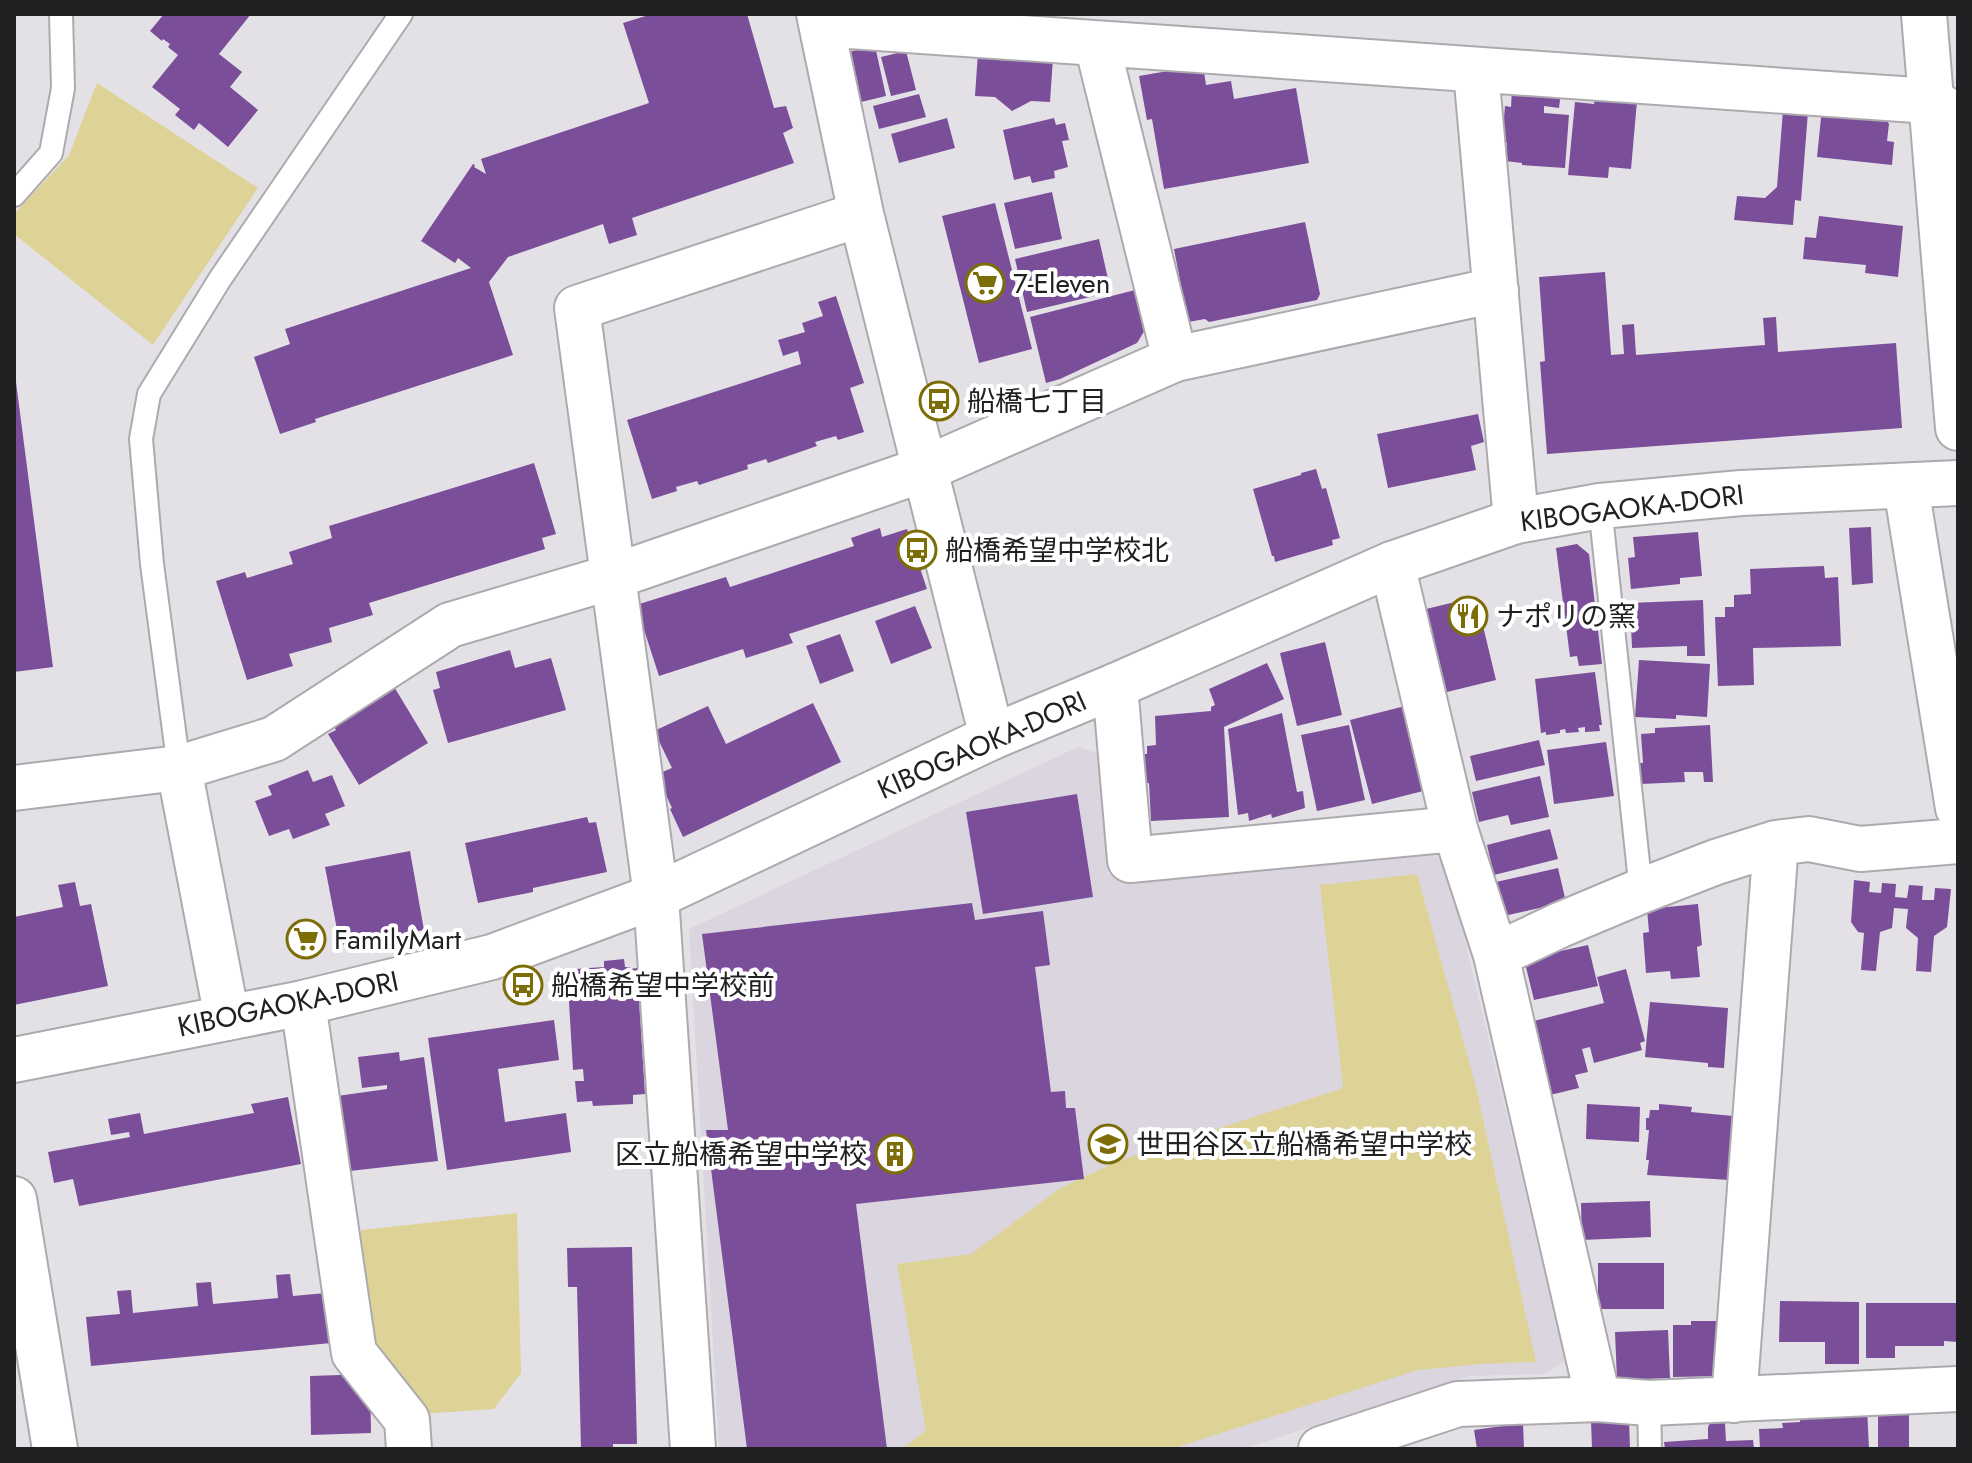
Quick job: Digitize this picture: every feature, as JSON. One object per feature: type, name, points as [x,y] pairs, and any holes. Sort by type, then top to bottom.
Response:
[{"type":"street","points":[[1924,14],[1944,109],[1958,428]]},
{"type":"street","points":[[992,737],[861,214],[820,19],[1097,44],[1944,109]]},
{"type":"street","points":[[1097,44],[1175,359]]},
{"type":"street","points":[[1476,71],[1516,521]]},
{"type":"street","points":[[693,1449],[656,896],[577,308],[861,214]]},
{"type":"street","points":[[14,788],[179,768],[274,739],[450,625],[612,577],[925,469],[1175,359],[1496,290]]},
{"type":"street","name":"KIBOGAOKA-DORI","points":[[14,1060],[303,1003],[492,957],[656,896],[992,737],[1392,564],[1516,521],[1600,506],[1741,493],[1958,483]]},
{"type":"street","points":[[1906,487],[1958,808]]},
{"type":"street","points":[[1392,564],[1455,829],[1496,955],[1598,1399]]},
{"type":"street","points":[[1115,686],[1130,860],[1455,829]]},
{"type":"street","points":[[179,768],[227,1018]]},
{"type":"street","points":[[1496,955],[1641,891],[1776,843],[1809,839],[1860,849],[1958,841]]},
{"type":"street","points":[[1734,1400],[1776,843]]},
{"type":"street","points":[[303,1003],[354,1353],[407,1420],[409,1449]]},
{"type":"street","points":[[14,1199],[55,1449]]},
{"type":"street","points":[[1321,1449],[1458,1404],[1598,1399],[1649,1403],[1958,1389]]},
{"type":"lane","points":[[14,195],[51,153],[63,88],[61,14]]},
{"type":"lane","points":[[179,768],[152,564],[141,439],[149,394],[220,279],[401,14]]},
{"type":"lane","points":[[1600,506],[1641,891]]},
{"type":"lane","points":[[1649,1403],[1650,1449]]},
{"type":"shaded area","points":[[97,83],[258,188],[153,345],[14,234],[14,214],[69,155]]},
{"type":"shaded area","name":"世田谷区立船橋希望中学校","points":[[1078,747],[1100,754],[1108,875],[1434,855],[1446,862],[1566,1360],[1545,1374],[1470,1376],[1242,1449],[719,1449],[689,929]]},
{"type":"shaded area","points":[[1417,874],[1476,1087],[1536,1362],[1418,1370],[1171,1449],[902,1449],[926,1430],[897,1264],[971,1254],[1059,1189],[1118,1161],[1343,1088],[1320,885]]},
{"type":"shaded area","points":[[517,1213],[521,1373],[494,1409],[421,1414],[372,1352],[355,1240],[362,1230]]},
{"type":"building","points":[[164,14],[251,14],[219,54],[242,72],[230,87],[258,110],[228,147],[199,123],[194,130],[175,115],[180,109],[152,87],[178,55],[168,47],[170,44],[150,31]]},
{"type":"building","points":[[652,14],[747,14],[774,108],[786,106],[793,128],[783,133],[794,163],[632,218],[637,235],[609,244],[603,224],[508,257],[489,282],[513,355],[315,419],[316,422],[280,434],[254,357],[290,344],[285,329],[471,268],[458,258],[455,263],[421,241],[473,164],[486,174],[481,159],[649,103],[623,23]]},
{"type":"building","points":[[875,46],[886,96],[861,102],[849,52]]},
{"type":"building","points":[[906,51],[916,90],[891,96],[881,57]]},
{"type":"building","points":[[978,52],[1053,58],[1050,102],[1031,101],[1012,111],[995,97],[975,96]]},
{"type":"building","points":[[1203,65],[1206,85],[1231,81],[1234,99],[1296,88],[1309,163],[1164,189],[1152,119],[1147,120],[1139,76]]},
{"type":"building","points":[[1512,88],[1561,92],[1559,108],[1544,106],[1544,113],[1569,115],[1565,168],[1505,161],[1507,143],[1502,143],[1505,106],[1511,107]]},
{"type":"building","points":[[919,94],[926,117],[879,129],[873,106]]},
{"type":"building","points":[[1595,98],[1637,101],[1631,169],[1609,167],[1608,178],[1568,175],[1575,102],[1594,104]]},
{"type":"building","points":[[1822,108],[1883,115],[1889,124],[1887,141],[1894,142],[1892,165],[1817,157]]},
{"type":"building","points":[[1783,110],[1808,112],[1801,201],[1795,200],[1793,225],[1734,220],[1737,196],[1765,198],[1777,187]]},
{"type":"building","points":[[947,118],[955,148],[899,163],[891,134]]},
{"type":"building","points":[[1054,118],[1056,125],[1065,123],[1069,140],[1062,141],[1068,167],[1054,171],[1055,178],[1032,183],[1030,176],[1014,180],[1003,130]]},
{"type":"building","points":[[1052,192],[1062,239],[1015,249],[1004,203]]},
{"type":"building","points":[[995,203],[1032,349],[979,363],[942,216]]},
{"type":"building","points":[[1819,216],[1903,226],[1898,277],[1865,273],[1866,265],[1803,259],[1805,237],[1816,238]]},
{"type":"building","points":[[1305,222],[1320,294],[1317,300],[1209,322],[1205,319],[1188,322],[1174,249]]},
{"type":"building","points":[[1099,239],[1111,292],[1027,312],[1015,259]]},
{"type":"building","points":[[1605,272],[1611,355],[1624,354],[1622,325],[1634,324],[1636,355],[1765,345],[1763,318],[1776,317],[1778,352],[1896,343],[1902,428],[1547,454],[1540,362],[1545,361],[1539,277]]},
{"type":"building","points":[[1135,290],[1145,330],[1137,343],[1046,383],[1030,317]]},
{"type":"building","points":[[836,296],[864,383],[850,388],[864,432],[838,440],[836,436],[815,442],[817,446],[768,463],[766,459],[747,465],[748,469],[699,485],[697,481],[676,487],[677,491],[652,499],[627,420],[801,364],[798,351],[783,356],[778,340],[805,332],[802,323],[823,316],[818,302]]},
{"type":"building","points":[[14,383],[53,667],[14,672]]},
{"type":"building","points":[[1478,414],[1484,442],[1471,446],[1476,470],[1388,488],[1377,434]]},
{"type":"building","points":[[534,463],[556,534],[542,538],[545,549],[369,603],[373,615],[329,628],[332,642],[289,654],[293,666],[247,680],[216,581],[245,572],[247,578],[293,564],[289,552],[332,538],[329,526]]},
{"type":"building","points":[[1316,469],[1322,489],[1326,488],[1340,538],[1332,540],[1333,545],[1275,562],[1253,489]]},
{"type":"building","points":[[1871,527],[1873,583],[1852,585],[1849,528]]},
{"type":"building","points":[[880,528],[882,537],[907,529],[927,589],[789,634],[793,643],[746,658],[743,649],[659,676],[636,605],[726,577],[730,587],[854,546],[851,538]]},
{"type":"building","points":[[1698,532],[1702,576],[1680,578],[1680,584],[1631,589],[1628,558],[1635,557],[1633,537]]},
{"type":"building","points":[[1577,544],[1589,554],[1602,664],[1579,666],[1577,656],[1570,657],[1556,548]]},
{"type":"building","points":[[1824,566],[1825,578],[1838,577],[1841,646],[1753,648],[1754,685],[1718,686],[1715,617],[1725,617],[1725,607],[1734,607],[1734,595],[1751,594],[1750,569]]},
{"type":"building","points":[[1476,597],[1496,680],[1447,692],[1426,609]]},
{"type":"building","points":[[1703,600],[1705,656],[1687,656],[1687,646],[1632,648],[1630,603]]},
{"type":"building","points":[[915,606],[932,648],[891,664],[875,621]]},
{"type":"building","points":[[840,634],[854,671],[820,684],[806,646]]},
{"type":"building","points":[[1325,642],[1342,715],[1297,726],[1280,653]]},
{"type":"building","points":[[510,650],[515,668],[551,658],[566,710],[448,743],[433,690],[440,688],[436,672]]},
{"type":"building","points":[[1639,660],[1710,664],[1707,717],[1635,717]]},
{"type":"building","points":[[1267,663],[1284,699],[1224,727],[1229,817],[1151,821],[1149,783],[1142,784],[1142,754],[1147,754],[1147,746],[1156,745],[1155,716],[1211,711],[1215,705],[1209,689]]},
{"type":"building","points":[[1595,672],[1602,725],[1599,725],[1600,731],[1585,732],[1585,727],[1578,728],[1579,732],[1566,733],[1565,729],[1560,733],[1541,733],[1535,679]]},
{"type":"building","points":[[393,685],[428,743],[359,785],[328,734],[336,730],[331,722]]},
{"type":"building","points":[[813,703],[841,762],[683,837],[661,784],[664,782],[660,773],[672,768],[654,731],[708,706],[726,744]]},
{"type":"building","points":[[1405,706],[1427,790],[1372,804],[1350,720]]},
{"type":"building","points":[[1282,713],[1297,792],[1303,791],[1305,808],[1249,821],[1248,813],[1238,815],[1228,729]]},
{"type":"building","points":[[1349,725],[1365,800],[1317,811],[1301,735]]},
{"type":"building","points":[[1710,725],[1713,782],[1704,782],[1703,772],[1684,772],[1685,782],[1641,784],[1641,734],[1655,733],[1655,728]]},
{"type":"building","points":[[1539,740],[1545,765],[1476,781],[1470,756]]},
{"type":"building","points":[[1606,742],[1614,796],[1554,804],[1547,750]]},
{"type":"building","points":[[308,770],[313,782],[332,775],[345,806],[325,814],[330,825],[293,839],[289,829],[269,836],[255,801],[272,795],[268,786]]},
{"type":"building","points":[[1540,776],[1549,817],[1511,825],[1508,815],[1479,822],[1472,792]]},
{"type":"building","points":[[1077,794],[1093,897],[983,914],[966,812]]},
{"type":"building","points":[[587,817],[589,823],[596,822],[607,872],[478,903],[465,843]]},
{"type":"building","points":[[1550,829],[1558,859],[1494,875],[1487,845]]},
{"type":"building","points":[[410,851],[424,930],[340,945],[325,867]]},
{"type":"building","points":[[1558,868],[1566,902],[1504,916],[1496,882]]},
{"type":"building","points":[[1854,880],[1870,882],[1869,892],[1881,893],[1882,883],[1896,884],[1895,897],[1907,898],[1909,885],[1923,886],[1922,900],[1934,900],[1935,888],[1951,889],[1947,927],[1934,936],[1931,972],[1916,971],[1918,938],[1906,928],[1908,909],[1894,908],[1892,928],[1880,932],[1876,971],[1861,970],[1864,933],[1858,932],[1851,922]]},
{"type":"building","points":[[75,882],[80,906],[91,904],[108,986],[14,1005],[14,917],[63,907],[58,885]]},
{"type":"building","name":"区立船橋希望中学校","points":[[972,903],[975,920],[1043,911],[1050,965],[1035,967],[1051,1092],[1065,1091],[1066,1108],[1075,1108],[1084,1179],[856,1204],[887,1449],[747,1449],[706,1130],[728,1130],[702,934]]},
{"type":"building","points":[[1698,904],[1702,945],[1697,947],[1700,977],[1671,979],[1670,971],[1646,973],[1643,933],[1649,932],[1647,909]]},
{"type":"building","points":[[1588,945],[1598,986],[1534,1000],[1524,959]]},
{"type":"building","points":[[624,959],[625,967],[637,968],[645,1094],[633,1095],[633,1104],[593,1106],[592,1101],[577,1102],[575,1081],[584,1081],[583,1069],[573,1070],[568,985],[577,984],[575,969],[604,967],[604,961]]},
{"type":"building","points":[[1626,969],[1645,1041],[1640,1043],[1642,1050],[1594,1063],[1590,1047],[1582,1049],[1588,1072],[1575,1075],[1579,1088],[1550,1095],[1530,1022],[1604,1003],[1597,977]]},
{"type":"building","points":[[1650,1002],[1728,1008],[1724,1068],[1708,1067],[1708,1063],[1645,1057]]},
{"type":"building","points":[[554,1020],[559,1060],[498,1069],[505,1122],[566,1113],[571,1152],[447,1170],[428,1038]]},
{"type":"building","points":[[399,1052],[400,1061],[424,1057],[438,1161],[341,1172],[330,1097],[387,1089],[387,1085],[362,1088],[358,1057]]},
{"type":"building","points":[[288,1097],[301,1164],[79,1206],[73,1179],[54,1183],[48,1152],[130,1137],[129,1132],[111,1135],[108,1119],[140,1113],[144,1134],[254,1113],[251,1104]]},
{"type":"building","points":[[1587,1104],[1640,1107],[1639,1142],[1586,1139]]},
{"type":"building","points":[[1659,1104],[1692,1107],[1691,1112],[1733,1116],[1732,1126],[1737,1126],[1730,1180],[1647,1175],[1649,1130],[1646,1130],[1646,1118],[1649,1118],[1650,1110],[1659,1110]]},
{"type":"building","points":[[1650,1201],[1651,1237],[1582,1240],[1581,1203]]},
{"type":"building","points":[[632,1247],[637,1444],[613,1444],[613,1449],[581,1449],[577,1287],[568,1287],[567,1248]]},
{"type":"building","points":[[1598,1263],[1664,1263],[1664,1309],[1598,1309]]},
{"type":"building","points":[[290,1274],[293,1296],[326,1293],[331,1343],[91,1366],[86,1317],[120,1314],[117,1291],[131,1290],[133,1313],[198,1306],[196,1283],[211,1282],[213,1304],[278,1298],[276,1275]]},
{"type":"building","points":[[1780,1301],[1859,1302],[1859,1364],[1825,1364],[1825,1342],[1779,1342]]},
{"type":"building","points":[[1866,1303],[1958,1303],[1958,1342],[1944,1341],[1944,1346],[1895,1346],[1895,1358],[1866,1358]]},
{"type":"building","points":[[1691,1321],[1734,1321],[1724,1376],[1673,1377],[1673,1325],[1691,1325]]},
{"type":"building","points":[[1668,1330],[1670,1378],[1617,1380],[1615,1332]]},
{"type":"building","points":[[370,1374],[371,1433],[311,1435],[310,1376]]},
{"type":"building","points":[[1878,1405],[1909,1405],[1909,1449],[1878,1449]]},
{"type":"building","points":[[1867,1408],[1869,1449],[1760,1449],[1759,1429],[1783,1428],[1782,1423],[1800,1422],[1800,1415]]},
{"type":"building","points":[[1629,1419],[1630,1449],[1592,1449],[1591,1420]]},
{"type":"building","points":[[1722,1419],[1726,1441],[1753,1440],[1754,1449],[1665,1449],[1664,1442],[1708,1439],[1711,1421]]},
{"type":"building","points":[[1523,1423],[1524,1449],[1477,1449],[1474,1430]]},
{"type":"place","name":"7-Eleven","points":[[985,283]]},
{"type":"place","name":"船橋七丁目","points":[[939,401]]},
{"type":"place","name":"船橋希望中学校北","points":[[917,550]]},
{"type":"place","name":"ナポリの窯","points":[[1468,616]]},
{"type":"place","name":"FamilyMart","points":[[306,939]]},
{"type":"place","name":"船橋希望中学校前","points":[[523,985]]},
{"type":"place","name":"世田谷区立船橋希望中学校","points":[[1108,1144]]},
{"type":"place","name":"区立船橋希望中学校","points":[[895,1154]]}]
